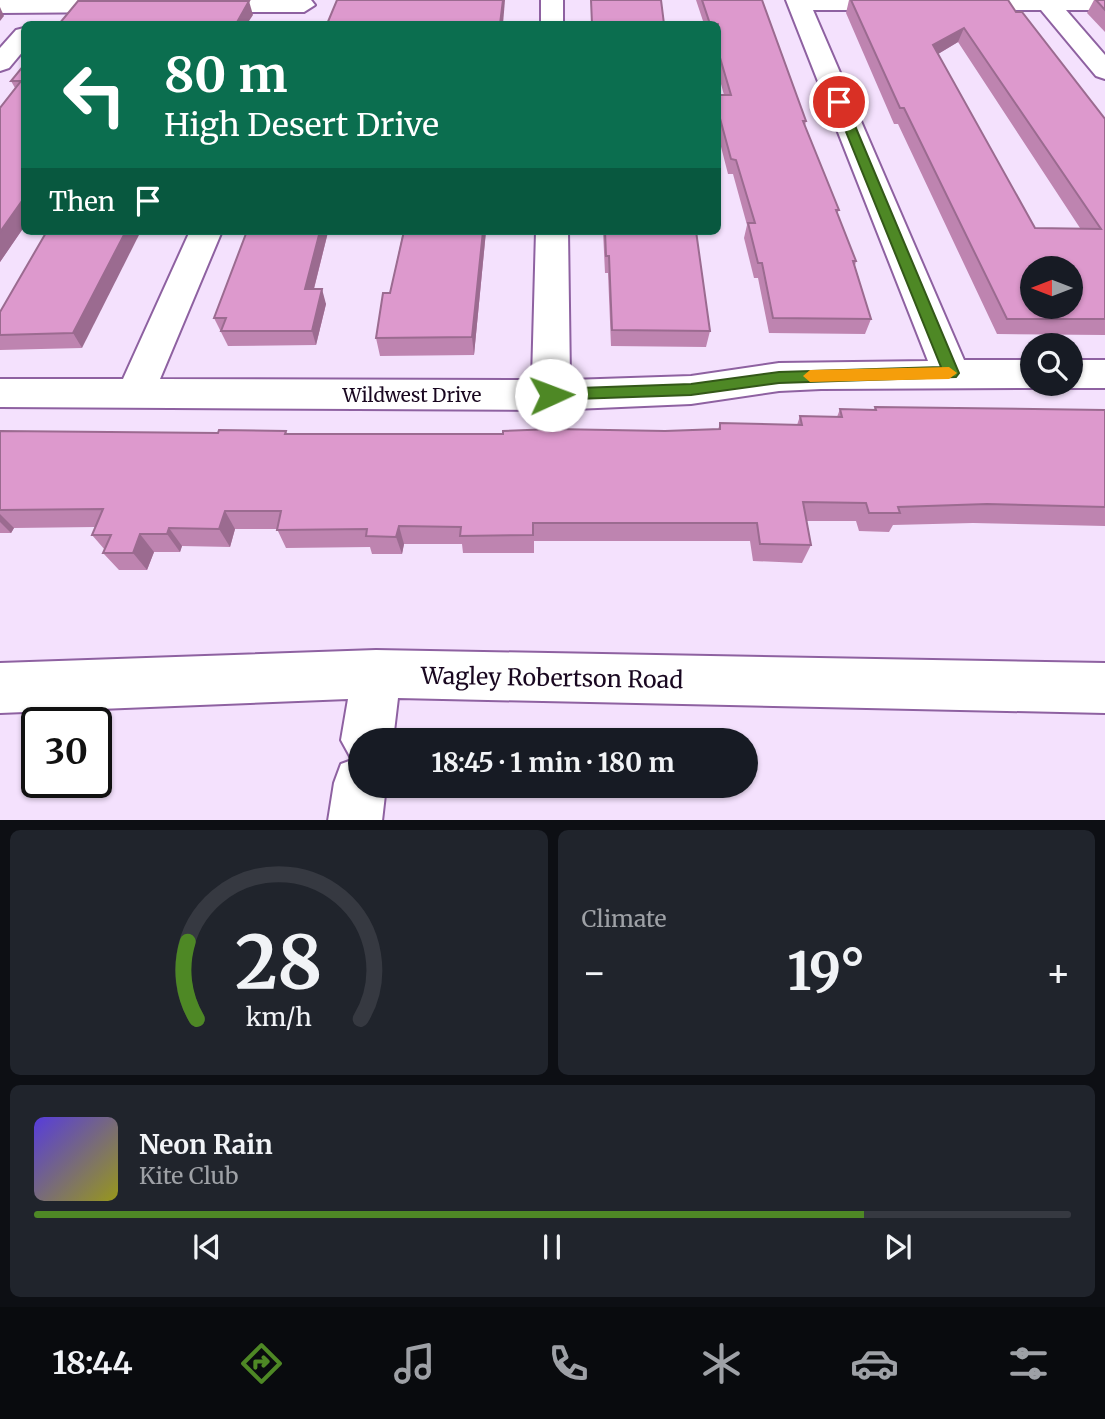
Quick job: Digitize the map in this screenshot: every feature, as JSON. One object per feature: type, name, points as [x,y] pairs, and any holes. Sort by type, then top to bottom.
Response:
[{"type":"street","points":[[552,0],[552,21]]},
{"type":"street","points":[[951,373],[798,2],[1105,4]]},
{"type":"street","points":[[1046,2],[1105,71]]},
{"type":"street","points":[[0,6],[53,3],[144,5]]},
{"type":"street","points":[[37,21],[53,3]]},
{"type":"street","points":[[170,5],[302,10]]},
{"type":"street","points":[[0,63],[21,38]]},
{"type":"street","points":[[135,394],[204,235]]},
{"type":"street","points":[[551,395],[552,235]]},
{"type":"street","name":"Wildwest Drive","points":[[0,393],[551,395],[691,390],[779,377],[1020,374]]},
{"type":"street","points":[[1083,374],[1105,374]]},
{"type":"street","points":[[369,728],[376,674]]},
{"type":"street","name":"Wagley Robertson Road","points":[[0,688],[376,674],[1105,688]]},
{"type":"street","points":[[355,820],[358,798]]},
{"type":"building","points":[[337,0],[503,0],[500,21],[328,21]]},
{"type":"building","points":[[591,0],[661,0],[664,21],[592,21]]},
{"type":"building","points":[[702,0],[762,0],[806,121],[803,121],[839,210],[836,210],[856,261],[853,261],[871,319],[773,318],[762,263],[758,263],[748,223],[755,223],[736,160],[731,159],[721,122],[721,95],[731,95],[721,61],[721,21],[709,21]]},
{"type":"building","points":[[851,0],[1008,0],[1016,12],[1022,12],[1105,119],[1105,319],[1083,319],[1083,256],[1020,256],[1020,319],[1007,319],[904,108],[900,108]],"holes":[[[964,28],[1101,229],[1035,228],[933,45]]]},
{"type":"building","points":[[1096,0],[1105,0],[1105,10]]},
{"type":"building","points":[[78,1],[249,1],[238,21],[61,21]]},
{"type":"building","points":[[21,69],[21,81],[11,81]]},
{"type":"building","points":[[21,81],[21,202],[0,232],[0,108]]},
{"type":"building","points":[[45,235],[124,235],[73,333],[0,335],[0,312]]},
{"type":"building","points":[[245,235],[319,235],[305,289],[322,289],[312,331],[221,331],[226,318],[214,318]]},
{"type":"building","points":[[403,235],[483,235],[472,337],[376,338],[383,293],[390,293]]},
{"type":"building","points":[[605,235],[697,235],[710,331],[612,330],[609,256],[606,256]]},
{"type":"building","points":[[875,407],[1105,410],[1105,507],[987,504],[898,507],[900,513],[869,513],[866,503],[803,502],[811,545],[760,544],[757,523],[533,523],[533,535],[460,536],[461,527],[399,526],[396,537],[366,536],[367,529],[277,530],[281,511],[225,511],[219,529],[169,528],[167,534],[140,534],[133,553],[103,553],[111,535],[92,535],[103,509],[0,510],[0,431],[218,433],[219,430],[286,431],[285,434],[503,434],[503,431],[553,429],[665,431],[720,429],[720,423],[802,425],[800,416],[842,417],[840,409],[876,410]]},
{"type":"slow traffic","points":[[810,376],[949,373]]},
{"type":"route","points":[[551,395],[691,390],[779,377],[951,373],[839,102]]}]
